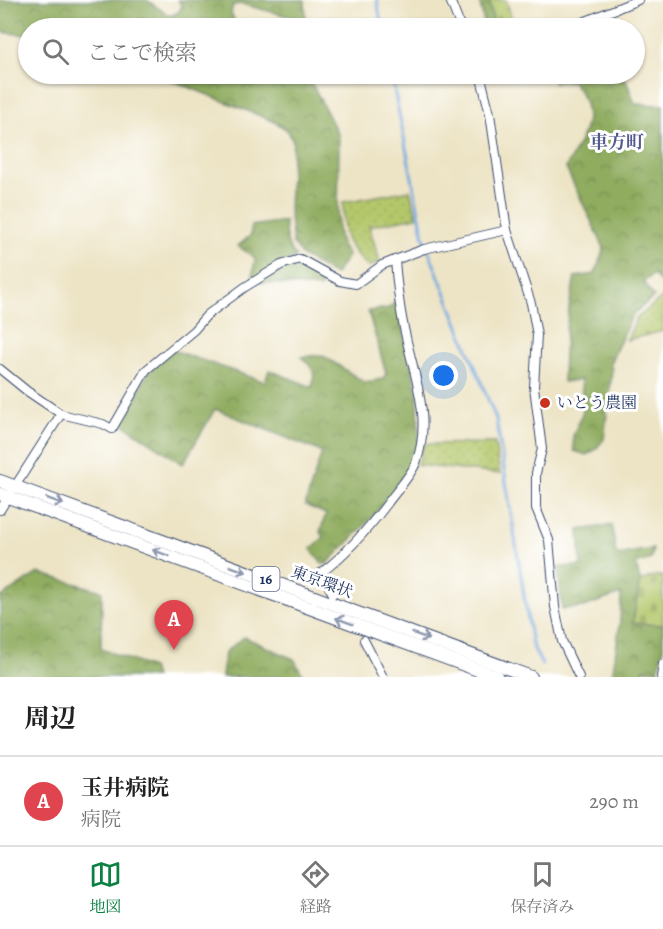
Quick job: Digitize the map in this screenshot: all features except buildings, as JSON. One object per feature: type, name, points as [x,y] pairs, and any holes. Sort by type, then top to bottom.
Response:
[{"type":"highway","name":"東京環状","points":[[0,481],[8,493],[497,677]]},
{"type":"highway","name":"東京環状","points":[[8,493],[531,677]]},
{"type":"street","points":[[450,0],[457,18]]},
{"type":"street","points":[[593,18],[638,0]]},
{"type":"street","points":[[482,84],[490,114],[507,230],[531,303],[537,335],[534,387],[542,449],[536,473],[536,508],[549,540],[555,606],[562,641],[579,677]]},
{"type":"street","points":[[0,369],[61,414],[103,423],[112,429],[146,370],[225,301],[281,265],[300,259],[340,281],[356,284],[382,265],[424,249],[507,230]]},
{"type":"street","points":[[333,594],[321,573],[334,564],[372,524],[415,465],[421,444],[423,420],[421,394],[404,328],[395,260]]},
{"type":"street","points":[[0,510],[8,493],[61,414]]},
{"type":"street","points":[[364,640],[382,677]]},
{"type":"street","points":[[661,677],[663,664]]},
{"type":"green space","points":[[0,0],[147,0],[167,14],[173,15],[180,11],[181,4],[178,0],[305,0],[306,18],[295,18],[242,4],[233,5],[231,13],[234,18],[18,18],[18,34],[0,32]]},
{"type":"green space","points":[[479,0],[489,0],[492,18],[483,18]]},
{"type":"green space","points":[[489,0],[506,0],[511,16],[493,18]]},
{"type":"green space","points":[[181,84],[312,84],[339,136],[338,230],[340,241],[348,256],[335,275],[302,256],[293,244],[289,207],[293,140],[286,129],[273,121]]},
{"type":"green space","points":[[574,84],[628,84],[635,104],[663,105],[663,286],[654,274],[643,282],[654,297],[633,314],[610,363],[612,370],[604,439],[587,455],[574,451],[573,436],[583,411],[581,380],[563,382],[565,342],[575,277],[595,274],[604,248],[566,168],[586,125],[587,115],[580,93]]},
{"type":"green space","points":[[410,190],[417,217],[369,226],[380,262],[368,267],[353,251],[346,238],[343,202]]},
{"type":"green space","points":[[285,221],[287,240],[296,257],[252,281],[255,258],[238,246],[251,235],[251,226]]},
{"type":"green space","points":[[300,262],[323,275],[320,288],[259,282],[283,267]]},
{"type":"green space","points":[[663,297],[663,331],[627,340],[636,319]]},
{"type":"green space","points":[[397,300],[418,395],[419,444],[413,465],[372,518],[327,564],[322,564],[311,549],[324,537],[320,532],[326,514],[305,505],[322,452],[215,409],[183,464],[120,422],[149,372],[173,350],[265,382],[269,370],[312,387],[314,378],[312,370],[301,357],[322,355],[364,382],[383,379],[386,373],[368,311],[389,308]]},
{"type":"green space","points":[[495,443],[500,474],[417,465],[424,444]]},
{"type":"green space","points":[[612,525],[616,555],[653,549],[651,559],[636,564],[640,581],[633,623],[663,625],[663,651],[658,671],[644,669],[641,677],[612,677],[620,622],[621,594],[583,607],[562,609],[558,567],[581,566],[579,530]]},
{"type":"green space","points":[[38,573],[102,591],[101,649],[152,668],[155,677],[0,677],[0,598]]},
{"type":"green space","points":[[663,576],[663,625],[633,623],[640,581]]},
{"type":"green space","points":[[244,637],[294,659],[304,677],[222,677],[225,652]]},
{"type":"waterway","points":[[377,0],[380,18]]},
{"type":"waterway","points":[[393,84],[425,242],[496,419],[532,645],[542,665]]},
{"type":"place","name":"いとう農園","points":[[545,403]]},
{"type":"place","name":"玉井病院","points":[[174,650]]},
{"type":"district","name":"車方町","points":[[617,142]]}]
